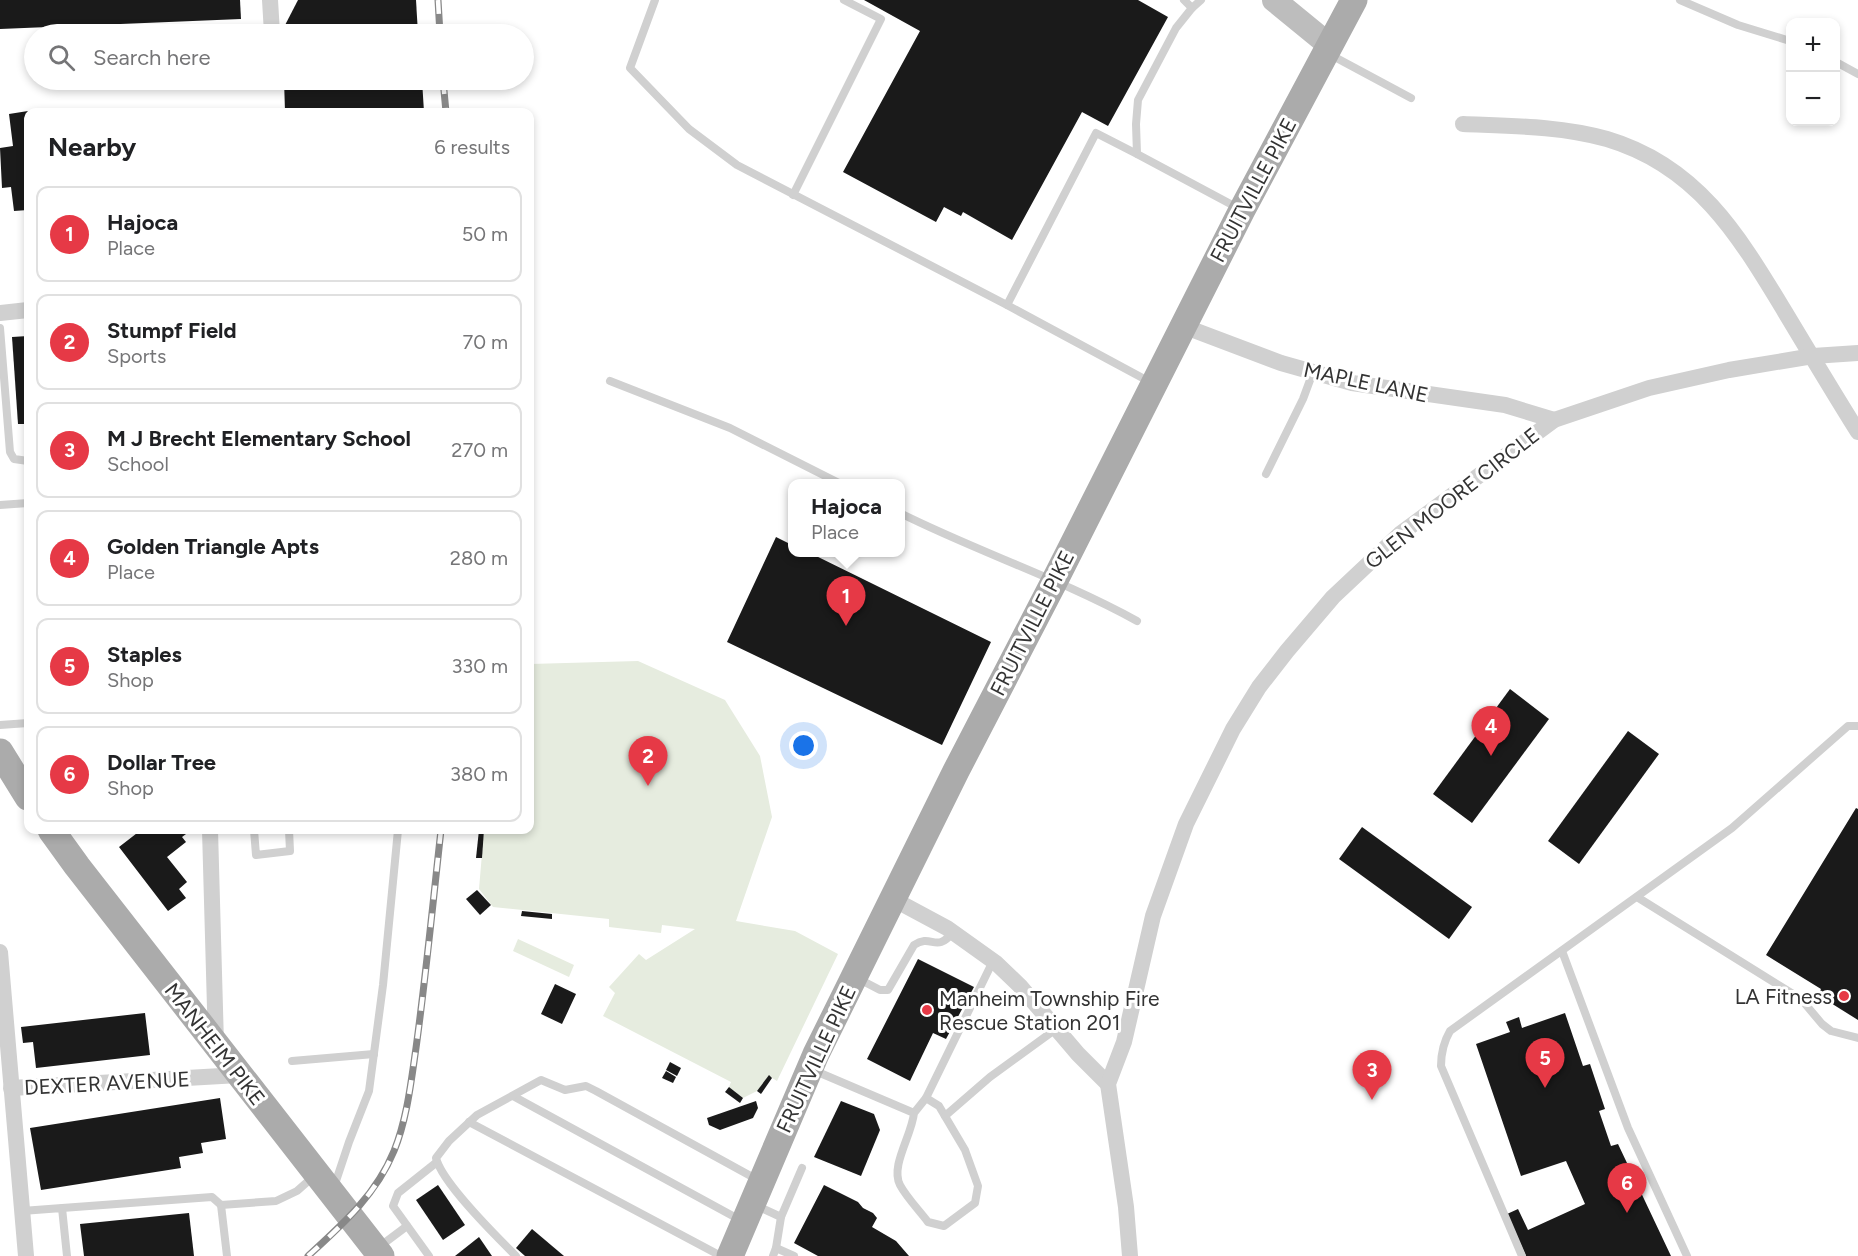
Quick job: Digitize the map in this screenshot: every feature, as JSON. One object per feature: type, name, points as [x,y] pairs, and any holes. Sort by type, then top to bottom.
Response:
[{"type":"main road","points":[[1274,0],[1327,49]]},
{"type":"main road","name":"FRUITVILLE PIKE","points":[[730,1256],[810,1068],[956,771],[1242,210],[1354,0]]},
{"type":"main road","points":[[0,752],[24,791]]},
{"type":"main road","name":"MANHEIM PIKE","points":[[54,834],[378,1253]]},
{"type":"street","points":[[270,0],[271,24]]},
{"type":"street","points":[[1463,124],[1577,132],[1609,140],[1644,154],[1667,167],[1705,197],[1731,227],[1858,432]]},
{"type":"street","points":[[0,313],[24,310]]},
{"type":"street","name":"MAPLE LANE","points":[[1183,326],[1281,363],[1352,383],[1505,405],[1554,420]]},
{"type":"street","name":"GLEN MOORE CIRCLE","points":[[1130,1256],[1126,1207],[1108,1084],[1124,1042],[1153,916],[1172,860],[1206,781],[1233,729],[1259,687],[1316,615],[1367,563],[1423,516],[1554,420],[1649,388],[1729,370],[1813,356],[1858,353]]},
{"type":"street","points":[[210,834],[216,1045]]},
{"type":"street","points":[[893,899],[953,932],[993,961],[1020,986],[1056,1029],[1108,1084]]},
{"type":"street","points":[[0,954],[5,1088],[26,1256]]},
{"type":"street","name":"DEXTER AVENUE","points":[[5,1088],[239,1075]]},
{"type":"lane","points":[[655,0],[630,68],[689,129],[737,165],[1154,384]]},
{"type":"lane","points":[[793,195],[881,18],[844,0]]},
{"type":"lane","points":[[1184,0],[1192,8]]},
{"type":"lane","points":[[1137,154],[1138,100],[1176,28],[1201,0]]},
{"type":"lane","points":[[1680,0],[1738,25],[1786,39]]},
{"type":"lane","points":[[1327,49],[1411,98]]},
{"type":"lane","points":[[1840,64],[1858,74]]},
{"type":"lane","points":[[1007,305],[1096,133],[1242,210]]},
{"type":"lane","points":[[0,328],[10,452],[14,459],[24,460]]},
{"type":"lane","points":[[1266,474],[1303,399],[1313,372]]},
{"type":"lane","points":[[610,381],[730,428],[833,479]]},
{"type":"lane","points":[[0,505],[24,503]]},
{"type":"lane","points":[[905,515],[1092,597],[1137,621]]},
{"type":"lane","points":[[0,724],[24,723]]},
{"type":"lane","points":[[1522,1256],[1441,1066],[1446,1038],[1450,1032],[1732,828],[1848,726],[1858,726]]},
{"type":"lane","points":[[254,834],[256,855],[290,851],[289,834]]},
{"type":"lane","points":[[221,1205],[276,1201],[297,1191],[324,1184],[349,1142],[369,1091],[397,834]]},
{"type":"lane","points":[[1637,897],[1801,999],[1831,1031],[1858,1038]]},
{"type":"lane","points":[[854,977],[880,990],[888,990],[914,945],[927,941],[941,943],[953,932]]},
{"type":"lane","points":[[1562,951],[1628,1128],[1687,1256]]},
{"type":"lane","points":[[926,1098],[939,1106],[945,1116],[965,1150],[978,1186],[975,1203],[944,1226],[928,1222],[898,1183],[897,1165],[913,1126],[914,1113],[926,1098],[993,961]]},
{"type":"lane","points":[[945,1116],[990,1077],[1056,1029]]},
{"type":"lane","points":[[292,1061],[374,1054]]},
{"type":"lane","points":[[810,1068],[914,1113]]},
{"type":"lane","points":[[516,1256],[468,1205],[439,1168],[436,1158],[449,1141],[469,1122],[541,1080],[566,1090],[586,1086],[698,1147],[752,1203]]},
{"type":"lane","points":[[513,1096],[690,1193],[752,1203],[781,1217]]},
{"type":"lane","points":[[469,1122],[721,1256]]},
{"type":"lane","points":[[429,1256],[393,1206],[398,1193],[437,1162]]},
{"type":"lane","points":[[794,1256],[775,1252],[781,1217],[802,1168]]},
{"type":"lane","points":[[22,1211],[212,1197],[221,1205],[227,1256]]},
{"type":"lane","points":[[62,1208],[68,1256]]},
{"type":"lane","points":[[378,1253],[407,1226]]},
{"type":"shaded area","points":[[638,661],[725,700],[760,756],[772,817],[736,921],[795,931],[838,954],[777,1081],[769,1076],[757,1091],[743,1098],[729,1087],[731,1082],[603,1016],[615,993],[609,987],[639,954],[646,960],[695,929],[662,925],[661,933],[609,927],[609,919],[493,907],[479,889],[484,834],[534,834],[534,664]]},
{"type":"shaded area","points":[[518,939],[574,965],[569,977],[513,951]]},
{"type":"building","points":[[0,0],[240,0],[241,19],[120,24],[24,24],[24,28],[0,29]]},
{"type":"building","points":[[298,0],[416,0],[417,24],[286,24]]},
{"type":"building","points":[[864,0],[1138,0],[1168,17],[1108,126],[1082,112],[1012,240],[963,212],[961,216],[944,207],[936,222],[843,172],[920,31]]},
{"type":"building","points":[[284,90],[423,90],[424,108],[285,108]]},
{"type":"building","points":[[24,112],[24,210],[14,211],[11,187],[2,188],[0,148],[13,146],[9,114]]},
{"type":"building","points":[[24,336],[24,424],[18,424],[12,337]]},
{"type":"building","points":[[776,537],[788,543],[788,557],[818,557],[991,642],[942,745],[727,642]]},
{"type":"building","points":[[1510,689],[1549,719],[1472,823],[1433,794]]},
{"type":"building","points":[[1628,731],[1659,754],[1579,864],[1548,841]]},
{"type":"building","points":[[1856,808],[1858,809],[1858,1020],[1818,995],[1821,989],[1766,955]]},
{"type":"building","points":[[1362,827],[1472,907],[1449,939],[1339,859]]},
{"type":"building","points":[[136,834],[186,834],[182,837],[186,842],[167,857],[187,882],[179,889],[186,898],[168,911],[119,847]]},
{"type":"building","points":[[479,834],[484,834],[482,858],[476,858]]},
{"type":"building","points":[[477,890],[491,905],[480,915],[466,899]]},
{"type":"building","points":[[522,911],[552,914],[552,919],[521,916]]},
{"type":"building","name":"Manheim Township Fire Rescue Station 201","points":[[918,959],[974,987],[946,1039],[933,1033],[910,1081],[867,1059]]},
{"type":"building","points":[[555,984],[576,994],[562,1024],[541,1014]]},
{"type":"building","points":[[145,1013],[150,1055],[36,1068],[33,1042],[23,1043],[21,1027]]},
{"type":"building","points":[[1565,1013],[1583,1066],[1590,1064],[1605,1109],[1599,1111],[1611,1146],[1618,1144],[1671,1256],[1526,1256],[1507,1214],[1518,1209],[1528,1230],[1585,1204],[1566,1161],[1521,1176],[1476,1044],[1510,1032],[1506,1022],[1519,1017],[1522,1028]]},
{"type":"building","points":[[670,1062],[681,1068],[677,1076],[666,1070]]},
{"type":"building","points":[[666,1071],[676,1077],[673,1083],[662,1078]]},
{"type":"building","points":[[769,1075],[772,1078],[761,1094],[757,1091]]},
{"type":"building","points":[[729,1087],[743,1098],[740,1103],[725,1092]]},
{"type":"building","points":[[220,1098],[226,1139],[201,1143],[203,1153],[179,1157],[181,1168],[41,1190],[30,1128]]},
{"type":"building","points":[[756,1101],[758,1108],[753,1118],[720,1130],[709,1125],[707,1118]]},
{"type":"building","points":[[841,1101],[874,1114],[880,1130],[861,1176],[814,1157]]},
{"type":"building","points":[[438,1185],[465,1225],[443,1240],[416,1200]]},
{"type":"building","points":[[824,1185],[858,1202],[863,1208],[873,1213],[877,1218],[872,1227],[896,1241],[909,1256],[818,1256],[794,1243]]},
{"type":"building","points":[[189,1213],[194,1256],[84,1256],[80,1224]]},
{"type":"building","points":[[532,1229],[564,1256],[525,1256],[516,1248]]},
{"type":"building","points":[[479,1237],[492,1256],[455,1256]]},
{"type":"railway","points":[[438,0],[439,24]]},
{"type":"railway","points":[[444,90],[446,108]]},
{"type":"railway","points":[[308,1256],[345,1221],[368,1195],[387,1167],[398,1139],[408,1100],[416,1048],[441,834]]},
{"type":"place","name":"Hajoca","points":[[846,626]]},
{"type":"place","name":"Golden Triangle Apts","points":[[1491,756]]},
{"type":"place","name":"Stumpf Field","points":[[648,786]]},
{"type":"place","name":"LA Fitness","points":[[1844,996]]},
{"type":"place","name":"Manheim Township Fire Rescue Station 201","points":[[927,1010]]},
{"type":"place","name":"Staples","points":[[1545,1088]]},
{"type":"place","name":"M J Brecht Elementary School","points":[[1372,1100]]},
{"type":"place","name":"Dollar Tree","points":[[1627,1213]]}]
